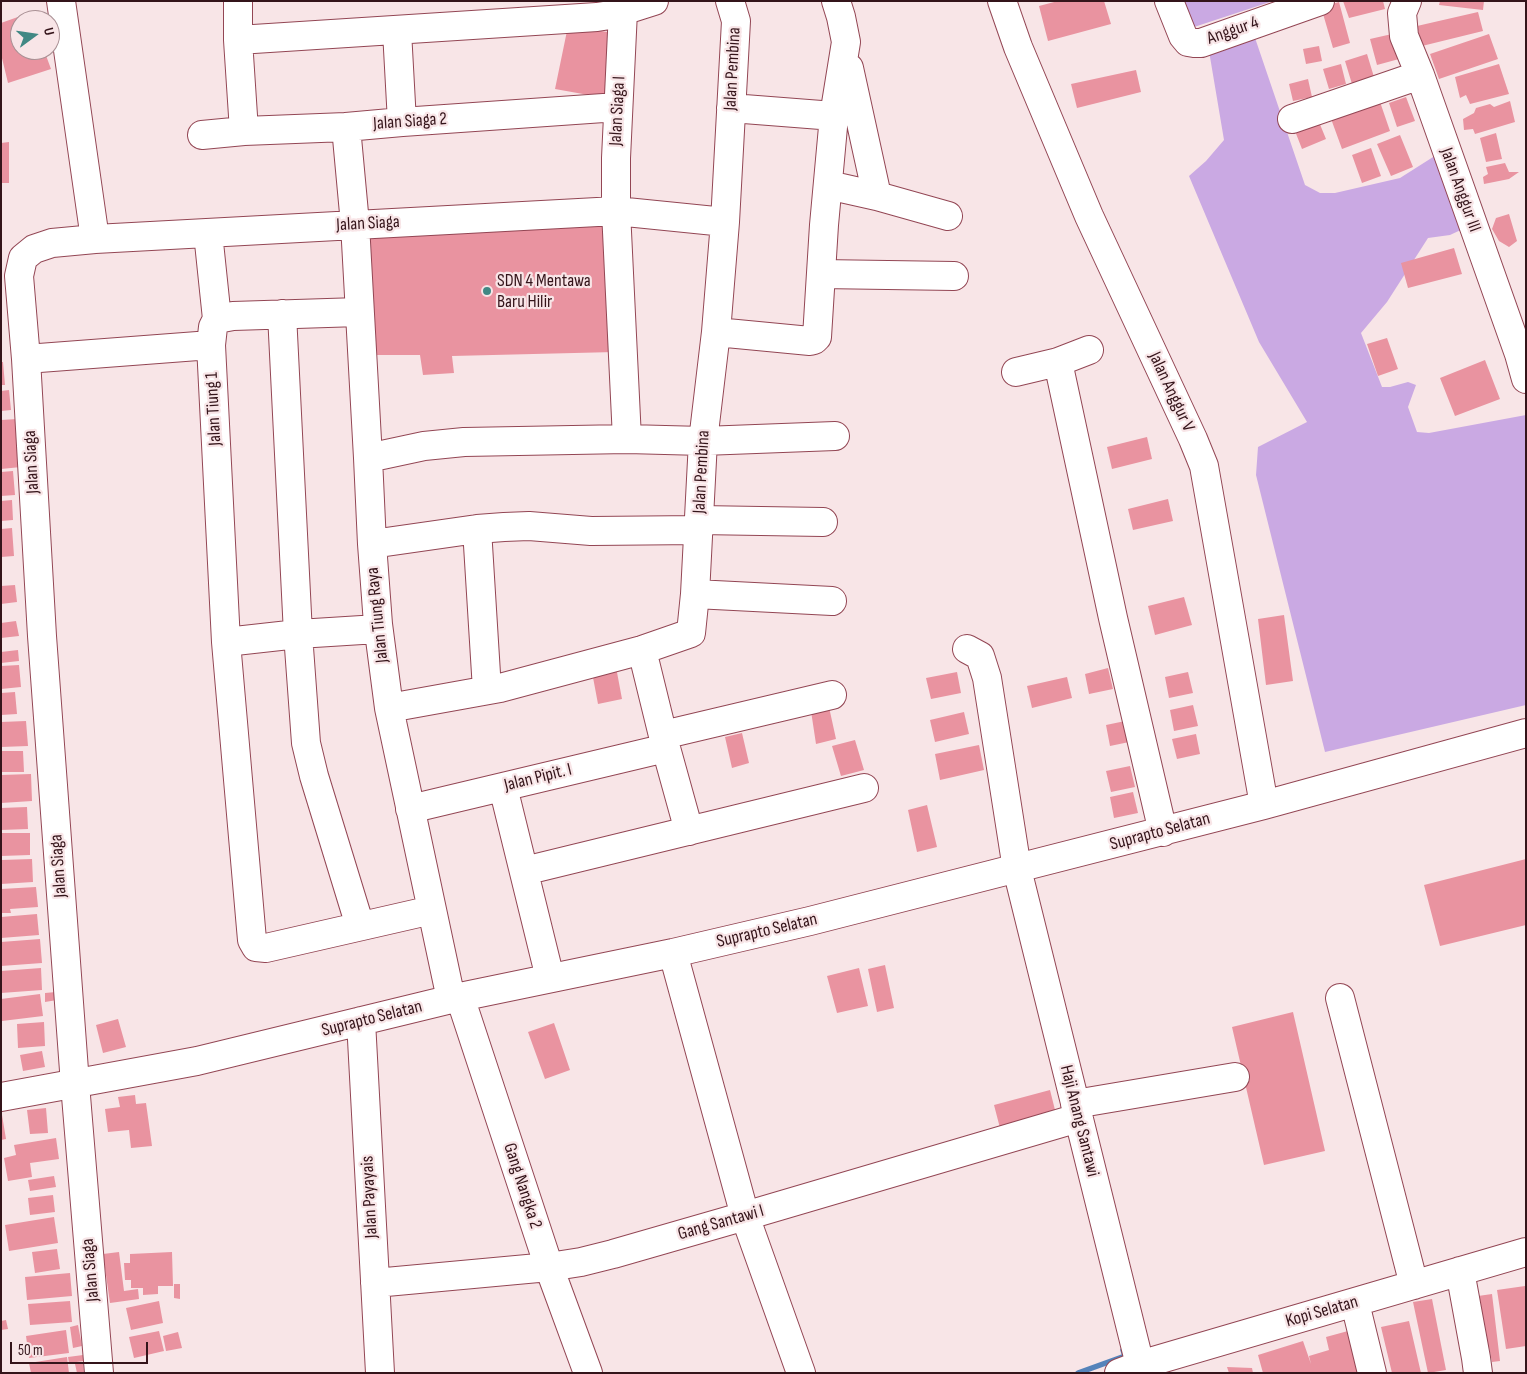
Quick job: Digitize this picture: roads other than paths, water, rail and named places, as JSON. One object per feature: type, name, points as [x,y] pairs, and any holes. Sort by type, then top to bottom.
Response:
[{"type":"street","points":[[61,1],[95,239]]},
{"type":"street","points":[[238,1],[238,40],[244,132]]},
{"type":"street","points":[[238,40],[597,17],[610,15],[654,1]]},
{"type":"street","name":"Jalan Pembina","points":[[389,708],[500,688],[642,650],[691,633],[695,594],[703,440],[716,332],[725,222],[736,21],[730,1]]},
{"type":"street","points":[[716,332],[810,341],[816,339],[818,335],[834,116],[846,34],[836,1]]},
{"type":"street","name":"Jalan Anggur V","points":[[1002,1],[1018,47],[1089,216],[1194,439],[1204,466],[1264,805]]},
{"type":"street","name":"Anggur 4","points":[[1170,1],[1183,36],[1188,42],[1194,43],[1201,43],[1320,1]]},
{"type":"street","name":"Jalan Anggur III","points":[[1407,1],[1402,13],[1403,30],[1410,54],[1420,76],[1519,354],[1526,379]]},
{"type":"street","name":"Jalan Siaga I","points":[[623,11],[616,158],[616,211],[627,439]]},
{"type":"street","points":[[397,31],[402,122]]},
{"type":"street","points":[[845,51],[877,196]]},
{"type":"street","points":[[1292,119],[1420,76]]},
{"type":"street","name":"Jalan Siaga 2","points":[[202,135],[618,108]]},
{"type":"street","points":[[732,108],[834,116]]},
{"type":"street","name":"Jalan Tiung Raya","points":[[346,127],[355,224],[378,630],[389,708],[410,809],[432,910],[455,998]]},
{"type":"street","points":[[828,185],[877,196],[948,216]]},
{"type":"street","name":"Jalan Siaga","points":[[99,1373],[75,1084],[42,636],[26,360],[19,276],[23,258],[34,249],[52,243],[355,224],[616,211],[725,222]]},
{"type":"street","name":"Jalan Tiung 1","points":[[208,233],[217,319],[213,327],[211,345],[226,642],[252,940],[256,947],[266,948],[360,926]]},
{"type":"street","points":[[821,274],[954,276]]},
{"type":"street","points":[[217,319],[233,316],[359,312]]},
{"type":"street","points":[[282,314],[298,634],[306,743],[309,758],[360,926],[432,910]]},
{"type":"street","points":[[26,360],[211,345]]},
{"type":"street","points":[[1016,372],[1058,362],[1090,350]]},
{"type":"street","points":[[1058,362],[1163,832]]},
{"type":"street","points":[[368,458],[442,443],[627,439],[703,440],[835,436]]},
{"type":"street","points":[[372,544],[477,529],[529,526],[591,531],[699,525],[823,522]]},
{"type":"street","points":[[477,529],[487,690]]},
{"type":"street","points":[[695,594],[832,601]]},
{"type":"street","points":[[226,642],[298,634],[378,630]]},
{"type":"street","name":"Haji Anang Santawi","points":[[967,648],[980,656],[987,678],[1017,869],[1071,1116],[1133,1370]]},
{"type":"street","points":[[642,650],[664,741],[689,831]]},
{"type":"street","name":"Jalan Pipit. I","points":[[410,809],[503,787],[832,695]]},
{"type":"street","name":"Suprapto Selatan","points":[[1,1097],[197,1061],[455,998],[673,953],[810,921],[1163,832],[1526,733]]},
{"type":"street","points":[[503,787],[550,978]]},
{"type":"street","points":[[524,871],[864,788]]},
{"type":"street","points":[[673,953],[745,1216],[801,1373]]},
{"type":"street","name":"Gang Nangka 2","points":[[455,998],[588,1373]]},
{"type":"street","points":[[1340,998],[1410,1274]]},
{"type":"street","name":"Jalan Payayais","points":[[361,1022],[380,1373]]},
{"type":"street","name":"Gang Santawi I","points":[[375,1283],[549,1267],[581,1262],[745,1216],[1071,1116],[1235,1077]]},
{"type":"street","name":"Kopi Selatan","points":[[1133,1370],[1355,1303],[1410,1274],[1460,1271],[1526,1252]]},
{"type":"street","points":[[1460,1271],[1478,1373]]},
{"type":"street","points":[[1355,1303],[1372,1373]]},
{"type":"waterway","points":[[1078,1373],[1125,1356],[1123,1350]]},
{"type":"place","name":"SDN 4 Mentawa Baru Hilir","points":[[487,291]]}]
